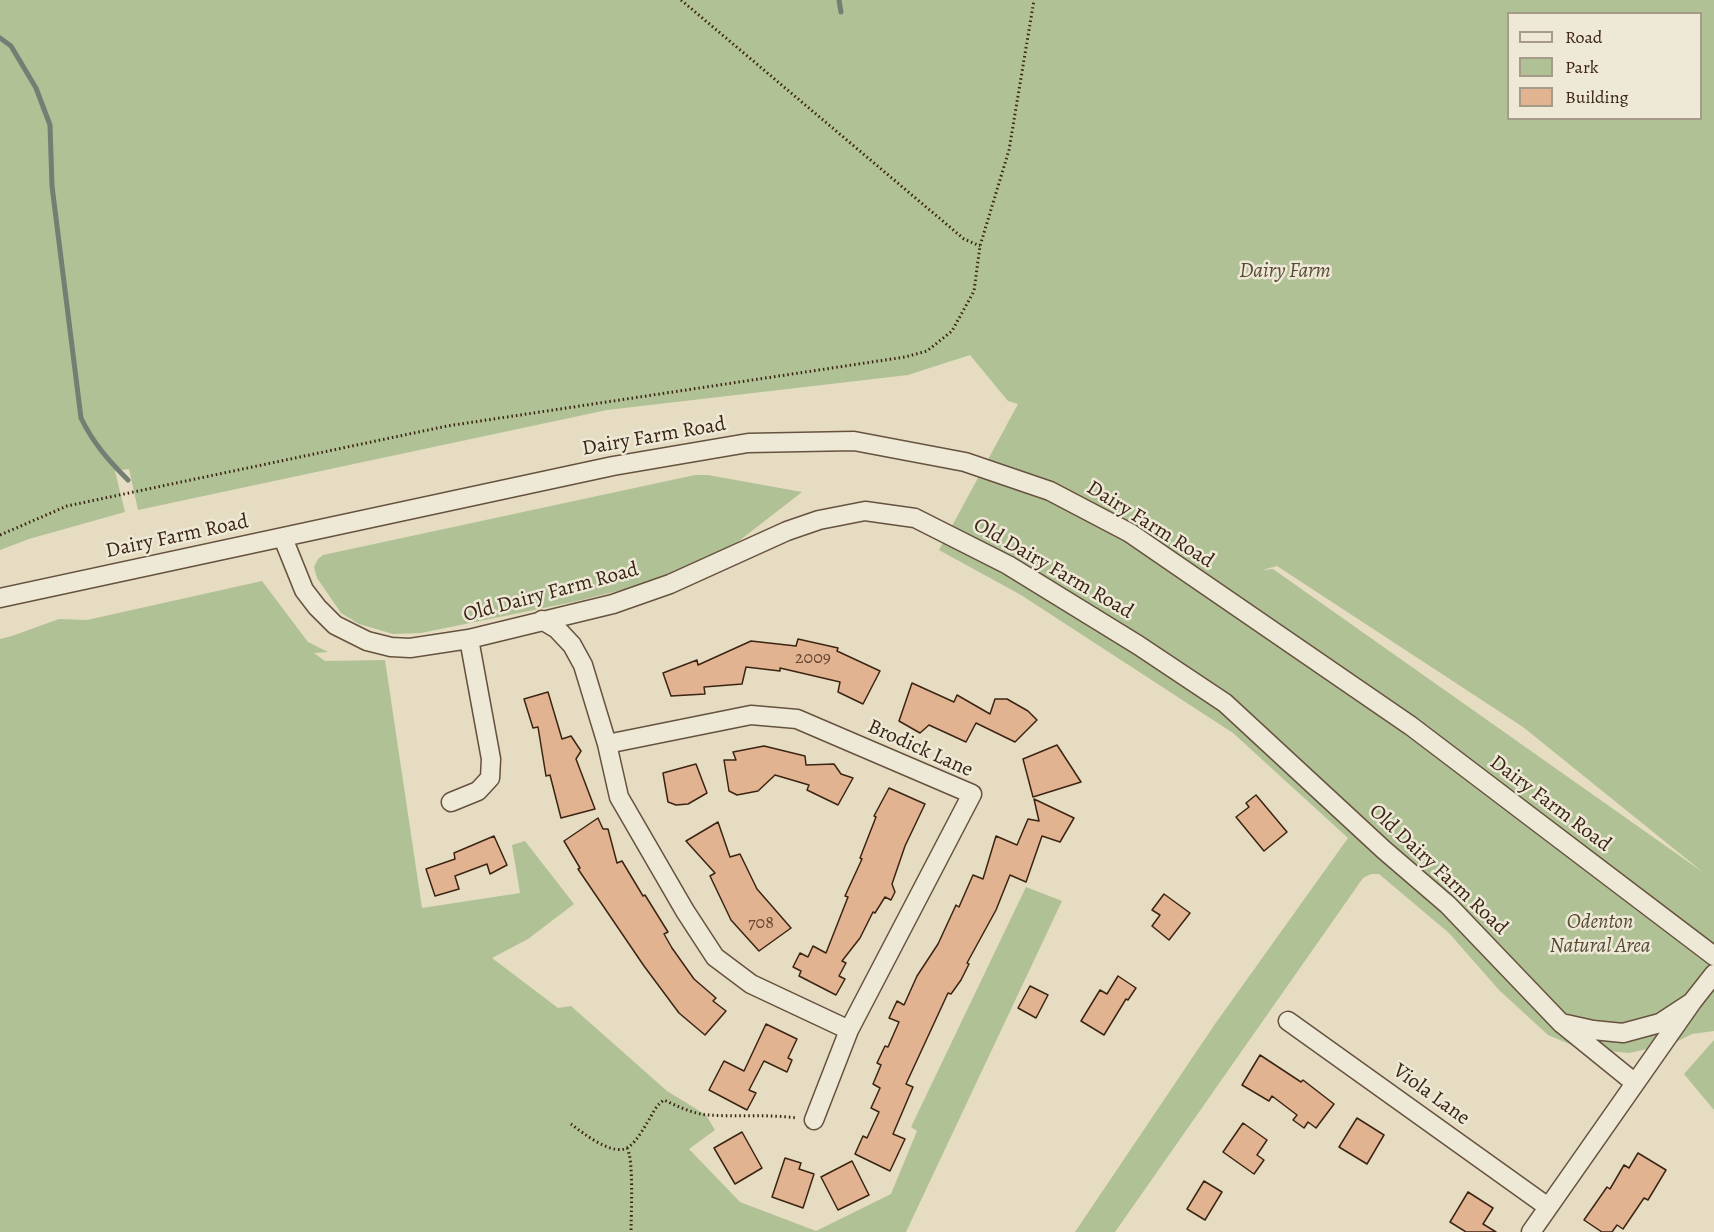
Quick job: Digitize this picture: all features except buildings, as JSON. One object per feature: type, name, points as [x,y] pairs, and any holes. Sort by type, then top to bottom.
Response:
[{"type":"street","name":"Dairy Farm Road","points":[[0,598],[613,466],[748,443],[854,441],[965,462],[1050,491],[1130,533],[1411,726],[1714,956]]},
{"type":"street","name":"Old Dairy Farm Road","points":[[283,538],[304,590],[335,625],[367,641],[391,647],[410,648],[469,639],[613,604],[670,584],[787,531],[819,520],[865,511],[915,518],[1008,566],[1138,645],[1226,703],[1384,850],[1448,905],[1561,1023],[1635,1083]]},
{"type":"street","points":[[542,620],[557,629],[572,645],[583,665],[607,744],[619,797],[640,836],[715,957],[751,984],[849,1030]]},
{"type":"street","points":[[451,802],[478,791],[490,778],[490,759],[469,639]]},
{"type":"street","name":"Brodick Lane","points":[[607,744],[751,715],[797,719],[972,794],[849,1030],[814,1120]]},
{"type":"street","points":[[1531,1232],[1714,974]]},
{"type":"street","points":[[1561,1023],[1593,1030],[1623,1033],[1660,1023],[1692,1002]]},
{"type":"street","name":"Viola Lane","points":[[1288,1021],[1548,1207]]},
{"type":"path","points":[[681,0],[964,239],[980,246]]},
{"type":"path","points":[[0,535],[67,506],[447,426],[905,357],[927,351],[952,331],[974,291],[980,246],[1009,150],[1034,0]]},
{"type":"path","points":[[631,1232],[628,1150],[648,1123],[657,1105],[664,1100],[706,1115],[757,1117],[781,1115],[814,1120]]},
{"type":"path","points":[[571,1124],[608,1148],[628,1150]]},
{"type":"green space","name":"Dairy Farm","points":[[0,0],[1714,0],[1714,1031],[1692,1034],[1674,1043],[1629,1053],[1579,1048],[1548,1035],[1499,990],[1449,933],[1379,874],[1371,874],[1363,878],[1115,1232],[1075,1232],[1215,1024],[1348,838],[1233,733],[1021,595],[939,550],[1018,404],[1008,401],[970,355],[908,375],[607,410],[138,510],[129,469],[115,471],[125,512],[29,539],[0,550]],"holes":[[[1277,566],[1523,727],[1704,873],[1273,569],[1262,570]]]},
{"type":"green space","points":[[695,475],[708,475],[802,492],[735,544],[645,584],[578,601],[421,633],[393,634],[359,624],[341,613],[317,578],[314,567],[323,555]]},
{"type":"green space","points":[[262,581],[308,642],[328,652],[314,653],[325,661],[385,660],[422,908],[520,893],[512,845],[525,841],[574,904],[528,939],[492,958],[558,1008],[571,1006],[667,1091],[706,1115],[715,1130],[689,1149],[740,1202],[816,1231],[891,1194],[917,1131],[911,1127],[1026,887],[1062,901],[906,1232],[0,1232],[0,639],[59,619],[87,620]]},
{"type":"green space","points":[[1714,1040],[1714,1110],[1684,1074]]},
{"type":"waterway","points":[[839,0],[841,12]]},
{"type":"waterway","points":[[0,38],[11,46],[36,88],[50,125],[52,186],[81,418],[102,451],[128,480]]},
{"type":"park label","name":"Odenton Natural Area","points":[[1600,935]]}]
